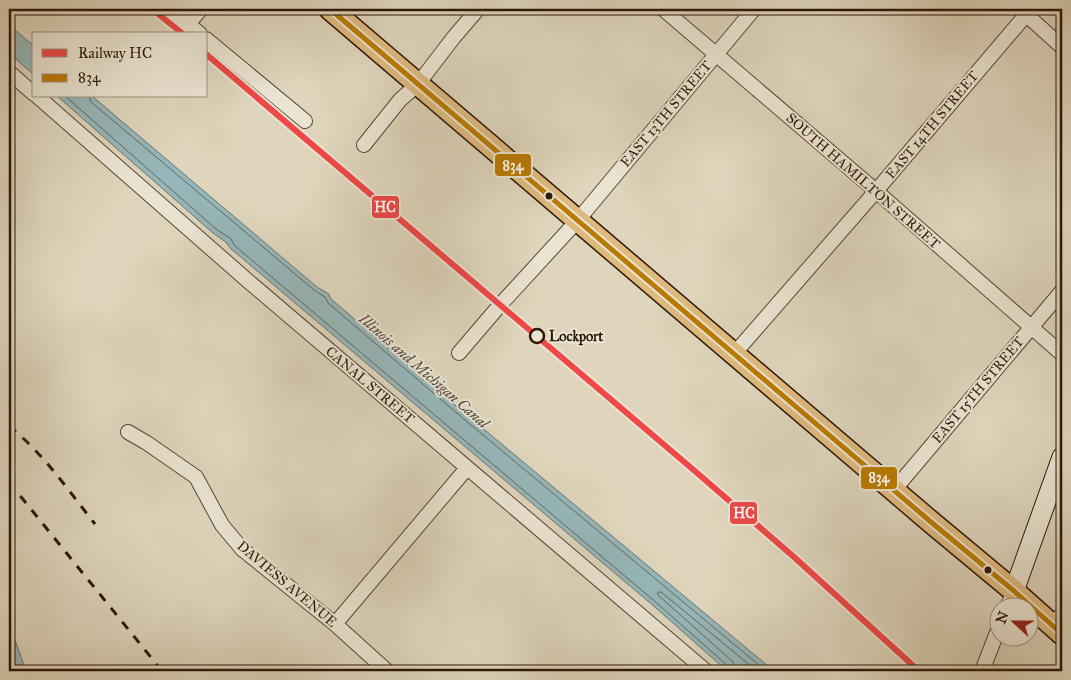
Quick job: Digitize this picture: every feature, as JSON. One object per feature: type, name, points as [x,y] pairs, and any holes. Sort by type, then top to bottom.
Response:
[{"type":"main road","points":[[330,9],[894,490],[1010,598]]},
{"type":"main road","points":[[1038,614],[1059,625]]},
{"type":"street","points":[[170,9],[198,32]]},
{"type":"street","points":[[188,24],[201,9]]},
{"type":"street","points":[[364,145],[400,100],[418,84],[478,9]]},
{"type":"street","name":"SOUTH HAMILTON STREET","points":[[663,9],[876,191],[1062,354]]},
{"type":"street","name":"EAST 13TH STREET","points":[[459,353],[578,220],[754,9]]},
{"type":"street","points":[[1025,11],[1062,47]]},
{"type":"street","name":"EAST 14TH STREET","points":[[734,354],[876,191],[1025,11]]},
{"type":"street","points":[[208,41],[305,120]]},
{"type":"street","points":[[9,72],[32,92]]},
{"type":"street","name":"CANAL STREET","points":[[39,98],[255,288],[706,671]]},
{"type":"street","name":"EAST 15TH STREET","points":[[894,490],[1062,291]]},
{"type":"street","name":"DAVIESS AVENUE","points":[[128,432],[196,477],[222,525],[242,549],[335,624],[387,671]]},
{"type":"street","points":[[1011,598],[1062,457]]},
{"type":"street","points":[[335,624],[467,468]]},
{"type":"street","points":[[982,671],[991,648]]},
{"type":"water","points":[[9,25],[32,44],[32,73],[9,53]]},
{"type":"water","name":"Illinois and Michigan Canal","points":[[59,98],[94,98],[317,287],[329,294],[331,299],[468,416],[774,671],[727,671],[656,608],[213,233]]},
{"type":"water","points":[[9,623],[26,671],[9,671]]},
{"type":"railway","points":[[9,426],[44,460],[95,524]]},
{"type":"railway","points":[[9,482],[162,671]]},
{"type":"rail line","name":"HC","points":[[152,9],[181,32]]},
{"type":"rail line","name":"HC","points":[[208,56],[696,472],[794,557],[919,671]]},
{"type":"transit line","name":"834","points":[[330,9],[1014,591],[1062,634]]},
{"type":"place","name":"Lockport","points":[[537,336]]}]
